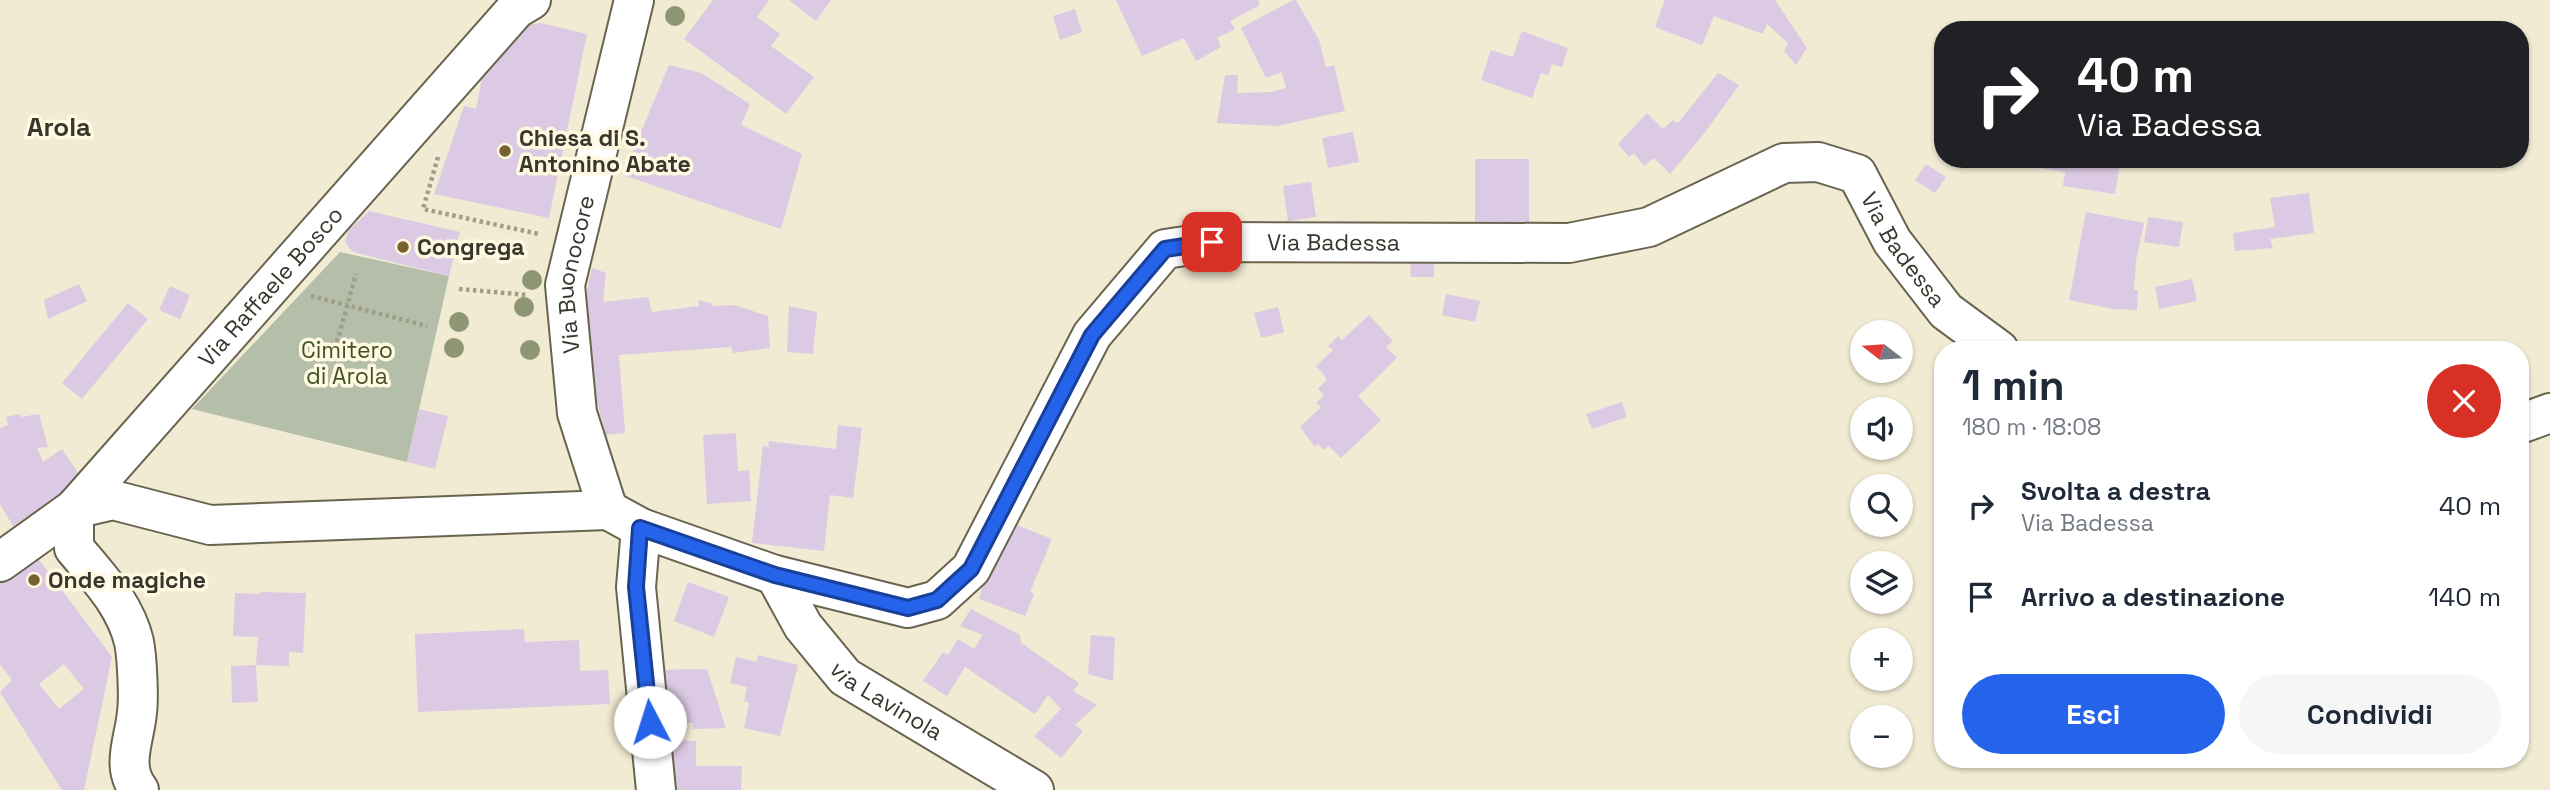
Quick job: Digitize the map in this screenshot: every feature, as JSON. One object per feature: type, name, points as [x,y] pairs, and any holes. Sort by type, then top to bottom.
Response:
[{"type":"street","name":"Via Raffaele Bosco","points":[[5,547],[74,509],[516,9],[531,0]]},
{"type":"street","name":"Via Buonocore","points":[[622,6],[565,285],[577,414],[624,519]]},
{"type":"street","name":"Via Badessa","points":[[624,519],[775,575],[908,608],[937,600],[971,569],[1092,335],[1165,249],[1212,242],[1569,243],[1649,227],[1784,163],[1818,162],[1857,174],[1892,241],[1946,311],[1987,341]]},
{"type":"street","points":[[2529,421],[2550,413]]},
{"type":"street","points":[[139,790],[134,783],[128,758],[138,712],[134,643],[117,600],[74,548],[74,509],[113,500],[210,525],[624,519],[636,587],[656,790]]},
{"type":"street","name":"via Lavinola","points":[[775,575],[803,626],[845,677],[1034,790]]},
{"type":"path","points":[[438,156],[423,209],[551,237]]},
{"type":"path","points":[[337,342],[356,274]]},
{"type":"path","points":[[274,284],[427,326]]},
{"type":"path","points":[[459,289],[532,295]]},
{"type":"green space","name":"Cimitero di Arola","points":[[340,252],[449,276],[407,462],[192,409]]},
{"type":"building","points":[[713,0],[769,0],[757,17],[780,34],[771,46],[814,77],[786,114],[684,39]]},
{"type":"building","points":[[789,0],[831,0],[816,21]]},
{"type":"building","points":[[1116,0],[1258,0],[1260,5],[1230,21],[1235,29],[1217,38],[1221,47],[1196,61],[1184,38],[1142,56]]},
{"type":"building","points":[[1296,0],[1319,40],[1326,67],[1334,65],[1345,111],[1277,126],[1217,123],[1225,75],[1238,75],[1237,93],[1272,92],[1286,88],[1282,72],[1266,78],[1241,28]]},
{"type":"building","points":[[1665,0],[1775,0],[1807,48],[1796,65],[1784,51],[1788,43],[1767,24],[1763,34],[1714,16],[1702,45],[1655,27]]},
{"type":"building","points":[[1075,9],[1082,32],[1060,40],[1053,16]]},
{"type":"building","name":"Chiesa di S. Antonino Abate","points":[[541,23],[587,34],[549,218],[434,194],[464,106],[476,109],[484,68],[527,25]]},
{"type":"building","points":[[1522,31],[1568,48],[1562,67],[1552,64],[1548,75],[1541,73],[1532,98],[1481,80],[1491,50],[1513,57]]},
{"type":"building","points":[[669,65],[701,73],[750,104],[741,125],[802,154],[781,229],[623,175]]},
{"type":"building","points":[[1718,73],[1739,85],[1703,135],[1670,174],[1654,158],[1644,166],[1634,153],[1629,157],[1618,144],[1647,113],[1663,129],[1673,120],[1678,123]]},
{"type":"building","points":[[1353,132],[1359,162],[1328,168],[1322,138]]},
{"type":"building","points":[[1475,159],[1529,159],[1529,223],[1475,224]]},
{"type":"building","points":[[1926,164],[1946,177],[1935,193],[1915,180]]},
{"type":"building","points":[[2040,168],[2119,168],[2115,194],[2063,186],[2065,172]]},
{"type":"building","points":[[1311,182],[1316,217],[1288,221],[1283,186]]},
{"type":"building","points":[[2309,193],[2314,233],[2270,239],[2273,248],[2235,251],[2233,233],[2275,227],[2270,198]]},
{"type":"building","name":"Congrega","points":[[369,211],[460,232],[449,276],[353,252],[345,242],[348,231]]},
{"type":"building","points":[[2086,212],[2144,223],[2136,260],[2134,290],[2138,290],[2137,310],[2113,309],[2069,300]]},
{"type":"building","points":[[2148,217],[2183,222],[2179,247],[2144,242]]},
{"type":"building","points":[[1410,261],[1434,262],[1434,277],[1411,277]]},
{"type":"building","points":[[592,268],[606,273],[603,302],[648,297],[652,312],[699,306],[698,300],[711,303],[712,306],[734,305],[768,316],[770,348],[733,353],[731,347],[619,355],[625,433],[606,435],[592,383],[584,304]]},
{"type":"building","points":[[2192,279],[2197,301],[2159,309],[2155,287]]},
{"type":"building","points":[[79,284],[87,301],[48,319],[44,300]]},
{"type":"building","points":[[170,286],[190,295],[180,319],[159,310]]},
{"type":"building","points":[[1446,294],[1480,301],[1475,322],[1442,315]]},
{"type":"building","points":[[128,303],[148,319],[82,399],[62,383]]},
{"type":"building","points":[[789,306],[817,312],[813,354],[787,352]]},
{"type":"building","points":[[1278,307],[1284,332],[1261,338],[1254,313]]},
{"type":"building","points":[[1369,315],[1393,341],[1386,347],[1397,358],[1358,396],[1381,420],[1341,458],[1329,446],[1324,450],[1318,444],[1315,447],[1300,427],[1321,407],[1316,403],[1324,395],[1318,389],[1327,379],[1316,366],[1333,350],[1328,346],[1338,336],[1342,340]]},
{"type":"building","points":[[1622,402],[1627,417],[1592,429],[1586,414]]},
{"type":"building","points":[[419,409],[448,416],[435,469],[407,462]]},
{"type":"building","points":[[20,414],[21,417],[39,414],[48,447],[37,448],[43,462],[62,449],[82,479],[13,526],[0,504],[0,428],[8,425],[6,417]]},
{"type":"building","points":[[838,425],[862,428],[853,498],[830,495],[824,551],[752,543],[763,445],[769,448],[768,441],[836,449]]},
{"type":"building","points":[[736,433],[738,471],[749,470],[751,501],[707,504],[703,435]]},
{"type":"building","points":[[1014,524],[1052,539],[1030,592],[1034,594],[1025,616],[979,599],[988,568]]},
{"type":"building","points":[[34,553],[112,657],[84,790],[62,790],[0,692],[12,680],[0,664],[0,573]],"holes":[[[64,664],[84,689],[59,709],[39,684]]]},
{"type":"building","points":[[688,582],[729,597],[714,637],[674,621]]},
{"type":"building","points":[[235,593],[306,593],[303,653],[289,652],[289,666],[256,665],[258,637],[233,636]]},
{"type":"building","points":[[971,609],[1020,635],[1021,643],[1079,683],[1073,691],[1097,705],[1075,725],[1083,731],[1061,758],[1034,736],[1061,709],[1048,695],[1035,714],[965,667],[947,696],[923,681],[943,652],[948,655],[958,639],[974,649],[983,635],[960,626]]},
{"type":"building","points":[[524,629],[525,642],[579,640],[580,671],[608,670],[610,704],[418,712],[415,634]]},
{"type":"building","points":[[1091,635],[1115,637],[1113,681],[1088,674]]},
{"type":"building","points":[[758,655],[798,665],[780,736],[744,728],[749,703],[744,701],[747,687],[730,683],[736,657],[757,662]]},
{"type":"building","points":[[256,665],[258,702],[232,703],[231,666]]},
{"type":"building","points":[[707,669],[726,728],[693,729],[693,723],[660,725],[656,670]]},
{"type":"building","points":[[668,740],[696,741],[696,766],[742,766],[741,790],[668,790]]},
{"type":"place","name":"Chiesa di S. Antonino Abate","points":[[505,151]]},
{"type":"place","name":"Congrega","points":[[403,247]]},
{"type":"place","name":"Onde magiche","points":[[34,580]]},
{"type":"district","name":"Arola","points":[[59,127]]},
{"type":"route","points":[[650,722],[636,587],[640,528],[775,575],[908,608],[937,600],[971,569],[1092,335],[1165,249],[1212,242]]}]
